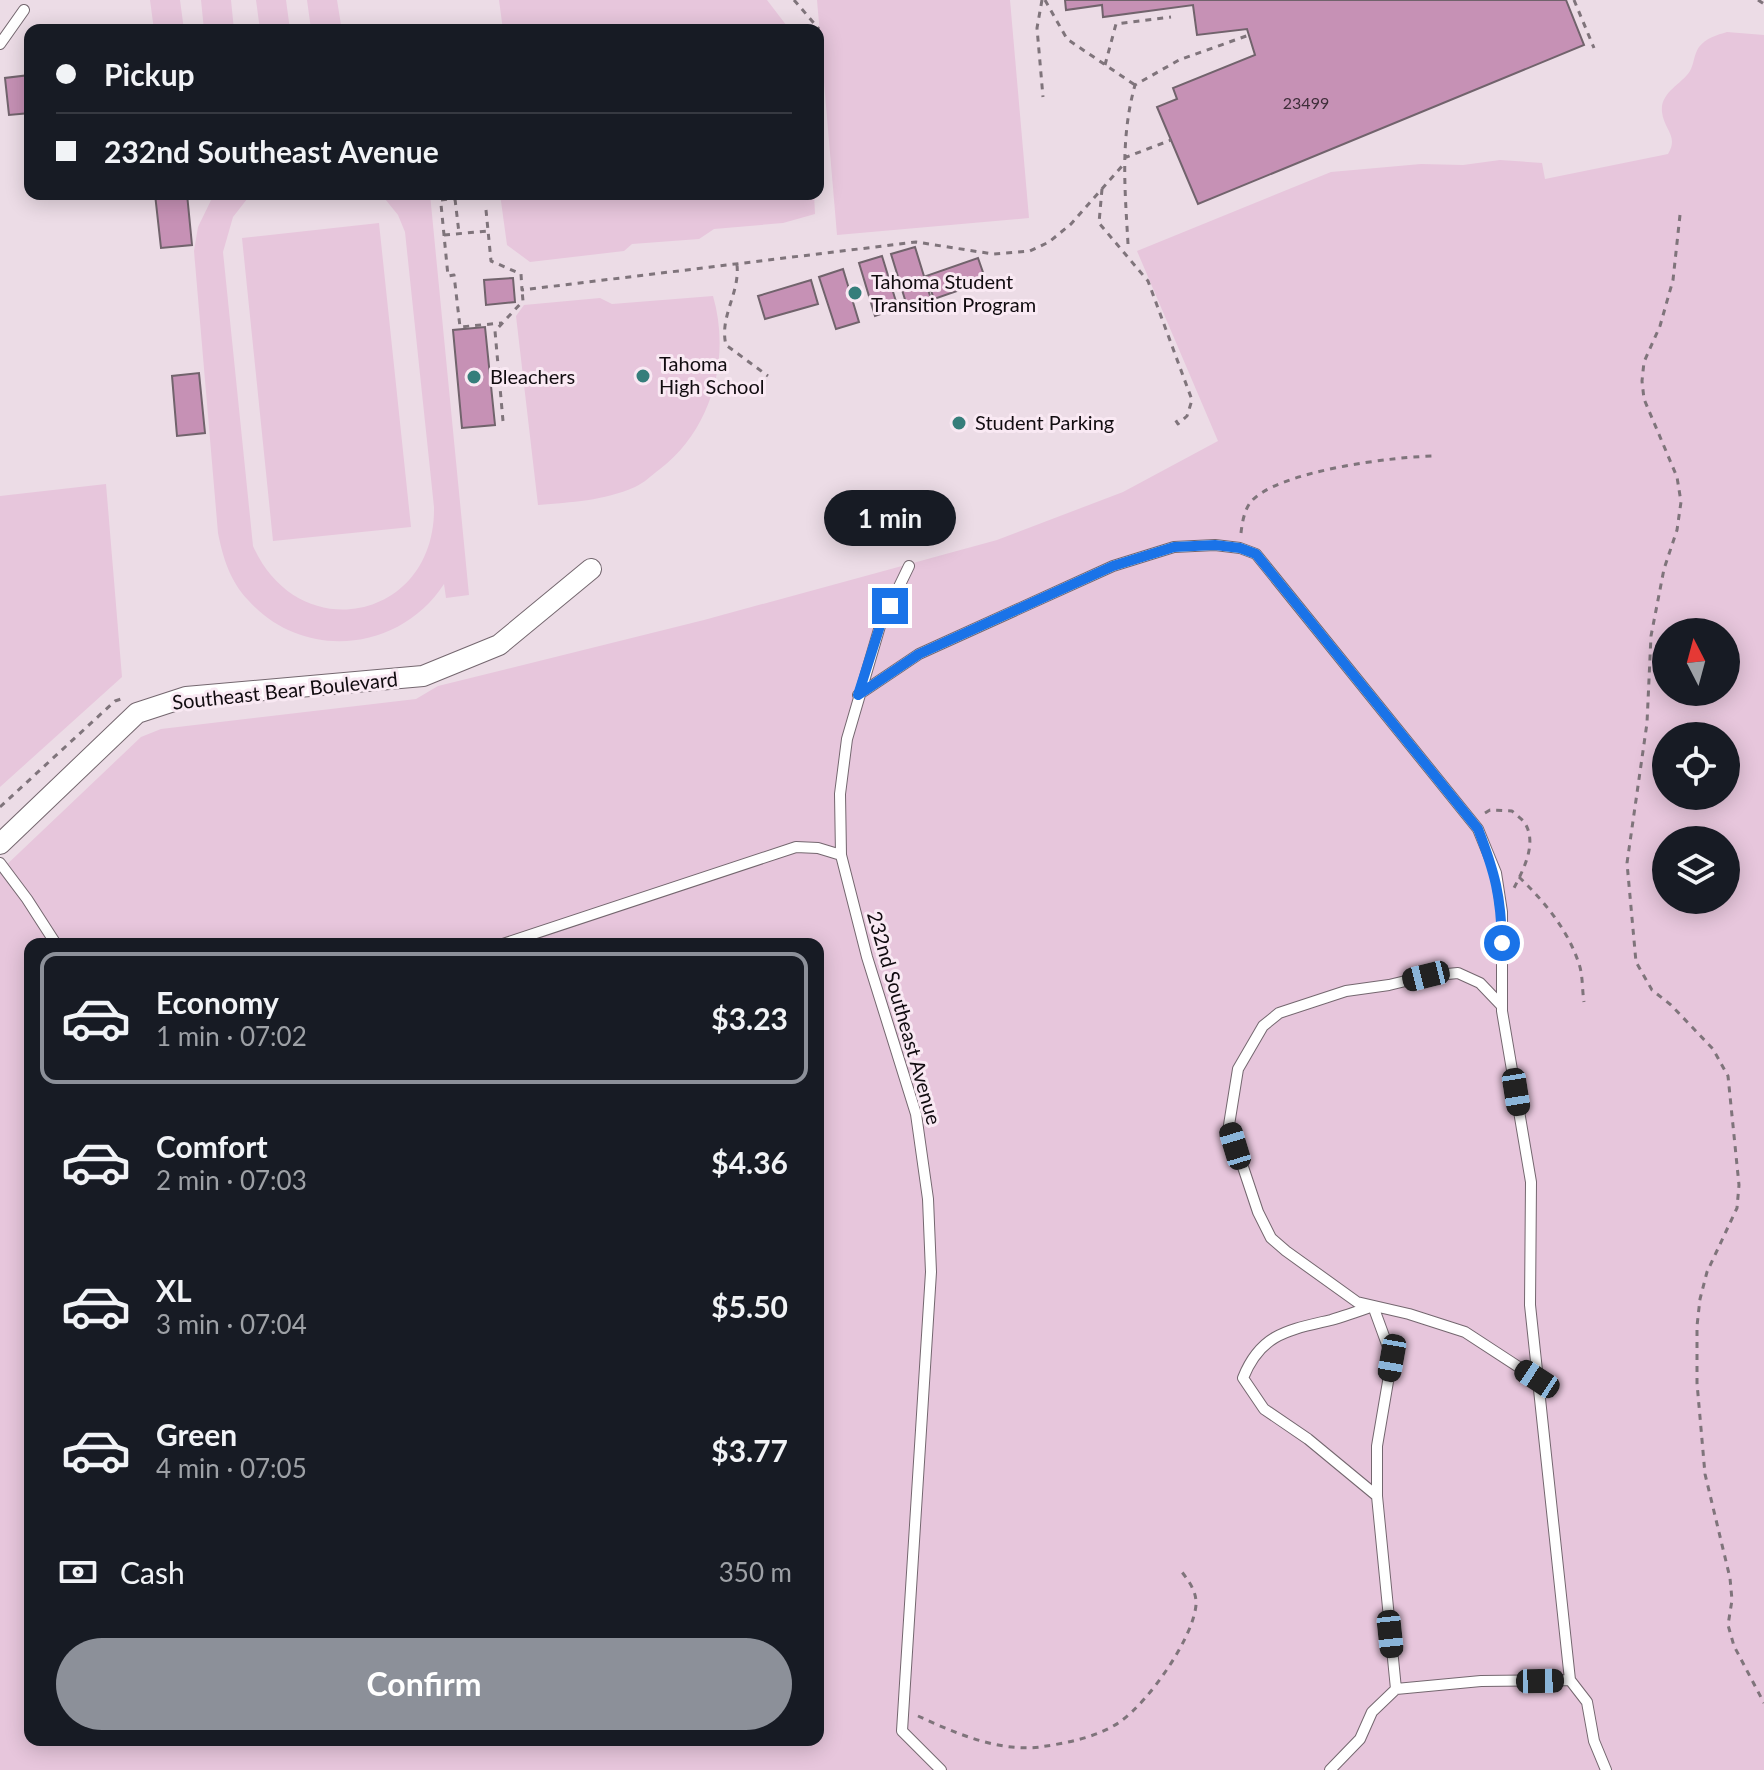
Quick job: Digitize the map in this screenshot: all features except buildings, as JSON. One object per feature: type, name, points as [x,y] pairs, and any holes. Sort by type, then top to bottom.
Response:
[{"type":"street","name":"Southeast Bear Boulevard","points":[[0,844],[137,713],[186,697],[423,676],[499,645],[591,569]]},
{"type":"lane","points":[[0,44],[24,10]]},
{"type":"lane","points":[[858,695],[919,654],[1113,566],[1174,547],[1215,545],[1240,548],[1256,554],[1478,829],[1496,873],[1502,912],[1502,1006],[1531,1182],[1530,1305],[1570,1680],[1587,1702],[1594,1741],[1606,1770]]},
{"type":"lane","name":"232nd Southeast Avenue","points":[[909,566],[880,626],[847,739],[840,794],[841,855],[867,957],[916,1114],[928,1199],[931,1272],[902,1731],[941,1770]]},
{"type":"lane","points":[[521,938],[796,847],[818,848],[841,855]]},
{"type":"lane","points":[[0,863],[52,938]]},
{"type":"lane","points":[[1502,1006],[1480,983],[1458,973],[1346,991],[1279,1013],[1263,1026],[1238,1069],[1229,1125],[1258,1212],[1271,1238],[1322,1280],[1357,1302],[1465,1332],[1537,1379]]},
{"type":"lane","points":[[1373,1306],[1280,1332],[1251,1358],[1243,1378],[1264,1409],[1308,1439],[1377,1496]]},
{"type":"lane","points":[[1373,1306],[1392,1358],[1377,1446],[1377,1496],[1396,1689]]},
{"type":"lane","points":[[1330,1770],[1360,1739],[1372,1712],[1396,1689],[1481,1681],[1570,1680]]},
{"type":"path","points":[[794,0],[815,24]]},
{"type":"path","points":[[1043,0],[1067,39],[1135,85]]},
{"type":"path","points":[[1043,0],[1037,28],[1043,97]]},
{"type":"path","points":[[1574,0],[1594,48]]},
{"type":"path","points":[[1758,0],[1764,4]]},
{"type":"path","points":[[1105,65],[1116,24],[1171,17]]},
{"type":"path","points":[[1128,244],[1123,165],[1128,108],[1135,85],[1179,60],[1249,35]]},
{"type":"path","points":[[1124,158],[1171,140]]},
{"type":"path","points":[[522,290],[916,242],[993,254],[1030,251],[1049,242],[1071,224],[1123,165]]},
{"type":"path","points":[[1102,189],[1099,223],[1148,281],[1192,400],[1187,416],[1178,424],[1173,416]]},
{"type":"path","points":[[441,200],[448,276],[454,275],[460,327],[502,323]]},
{"type":"path","points":[[455,200],[459,233]]},
{"type":"path","points":[[486,210],[491,261],[521,274],[523,301],[495,331],[503,421]]},
{"type":"path","points":[[1680,215],[1673,280],[1660,326],[1644,362],[1642,381],[1644,399],[1677,477],[1681,502],[1651,636],[1647,723],[1627,863],[1636,962],[1652,990],[1671,1005],[1713,1049],[1728,1076],[1739,1185],[1737,1208],[1707,1272],[1700,1299],[1697,1383],[1705,1474],[1730,1578],[1732,1600],[1728,1625],[1734,1646],[1764,1703]]},
{"type":"path","points":[[444,235],[488,231]]},
{"type":"path","points":[[737,265],[738,284],[728,312],[724,337],[726,345],[768,376]]},
{"type":"path","points":[[1240,548],[1242,523],[1249,504],[1270,487],[1313,473],[1409,456],[1437,456]]},
{"type":"path","points":[[1472,821],[1490,810],[1512,811],[1526,824],[1530,838],[1527,860],[1502,912]]},
{"type":"path","points":[[1519,877],[1546,904],[1564,932],[1580,966],[1584,1002]]},
{"type":"path","points":[[903,1710],[962,1736],[1003,1745],[1036,1747],[1078,1740],[1121,1722],[1173,1663],[1187,1632],[1196,1605],[1193,1586],[1179,1568]]},
{"type":"shaded area","points":[[150,0],[180,0],[183,24],[153,24]]},
{"type":"shaded area","points":[[201,0],[231,0],[233,24],[203,24]]},
{"type":"shaded area","points":[[256,0],[286,0],[289,24],[259,24]]},
{"type":"shaded area","points":[[307,0],[337,0],[341,24],[310,24]]},
{"type":"shaded area","points":[[499,0],[767,0],[785,24],[502,24]]},
{"type":"shaded area","points":[[817,0],[1010,0],[1029,218],[837,235],[824,82],[824,24],[819,24]]},
{"type":"shaded area","points":[[1727,32],[1764,35],[1764,1770],[0,1770],[0,871],[141,737],[161,729],[416,699],[438,686],[704,620],[997,540],[1123,492],[1218,441],[1137,251],[1331,172],[1500,160],[1542,163],[1545,179],[1668,154],[1672,142],[1663,118],[1662,105],[1672,89],[1690,71],[1699,47],[1708,39]]},
{"type":"shaded area","points":[[211,200],[246,200],[233,217],[223,252],[253,546],[274,579],[301,599],[331,609],[362,608],[390,596],[413,575],[429,545],[434,507],[405,232],[398,215],[386,200],[431,200],[469,595],[446,598],[444,584],[425,607],[403,624],[377,635],[350,641],[323,640],[296,633],[270,620],[236,585],[218,533],[194,251],[198,227]]},
{"type":"shaded area","points":[[501,200],[814,200],[815,214],[783,223],[714,229],[699,239],[632,244],[624,251],[530,262],[507,245]]},
{"type":"shaded area","points":[[379,223],[411,527],[273,541],[242,238]]},
{"type":"shaded area","points":[[713,296],[720,344],[713,391],[693,434],[678,453],[645,481],[623,492],[587,500],[538,505],[516,316],[524,305],[600,298],[612,304]]},
{"type":"shaded area","points":[[106,484],[122,677],[0,787],[0,496]]},
{"type":"place","name":"Tahoma Student Transition Program","points":[[855,293]]},
{"type":"place","name":"Tahoma High School","points":[[643,376]]},
{"type":"place","name":"Bleachers","points":[[474,377]]},
{"type":"place","name":"Student Parking","points":[[959,423]]},
{"type":"route","points":[[890,606],[880,626],[858,695],[919,654],[1113,566],[1174,547],[1215,545],[1240,548],[1256,554],[1478,829],[1496,873],[1502,912],[1502,943]]}]
